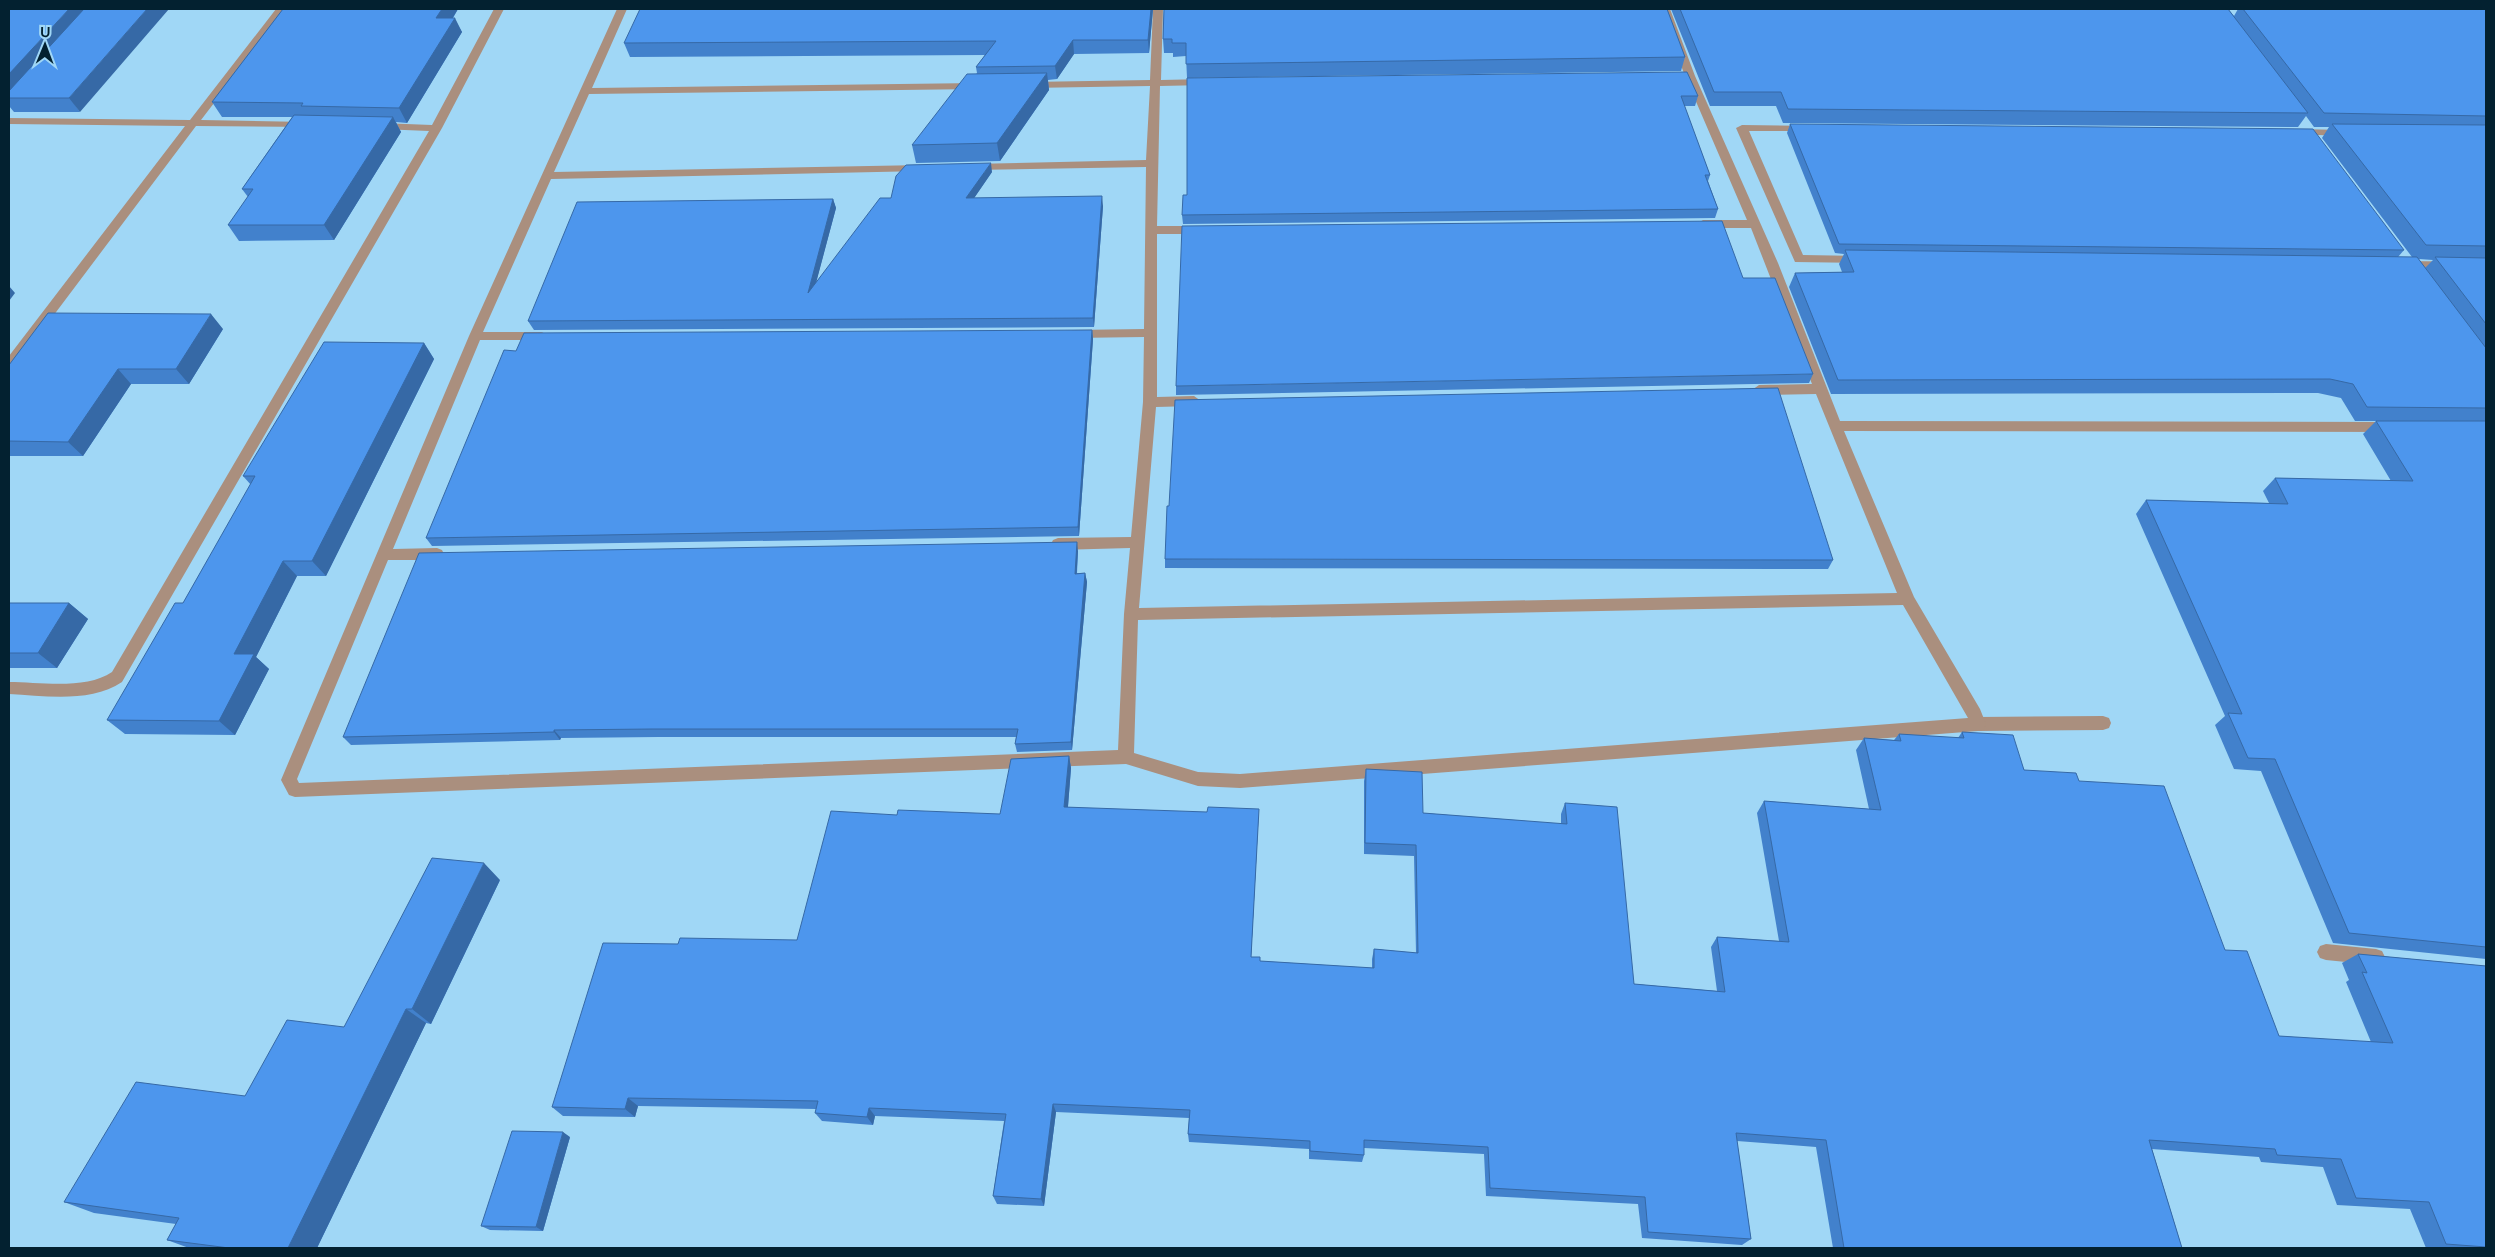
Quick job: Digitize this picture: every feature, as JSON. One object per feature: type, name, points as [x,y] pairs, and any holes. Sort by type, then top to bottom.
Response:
[{"type":"street","points":[[9,365],[281,9]]},
{"type":"street","points":[[9,688],[88,688],[105,686],[117,677],[436,128],[499,9]]},
{"type":"street","points":[[622,9],[475,336],[382,555],[289,780],[295,790],[1126,757],[1198,779],[1240,781],[1978,724],[2103,723]]},
{"type":"street","points":[[1126,757],[1131,614],[1150,402],[1152,164],[1158,9]]},
{"type":"street","points":[[1665,9],[1685,76],[1756,224],[1834,426],[1907,599],[1972,709],[1978,724]]},
{"type":"street","points":[[1018,85],[1215,82]]},
{"type":"street","points":[[585,91],[988,85]]},
{"type":"street","points":[[9,121],[319,125]]},
{"type":"street","points":[[368,126],[436,128]]},
{"type":"street","points":[[1822,128],[1742,128],[1799,259],[1869,260]]},
{"type":"street","points":[[2281,132],[2308,128],[2360,133]]},
{"type":"street","points":[[2308,128],[2323,148]]},
{"type":"street","points":[[964,167],[1152,164]]},
{"type":"street","points":[[547,176],[934,168]]},
{"type":"street","points":[[1687,225],[1756,224]]},
{"type":"street","points":[[1152,230],[1211,230]]},
{"type":"street","points":[[2397,250],[2420,281]]},
{"type":"street","points":[[2389,265],[2486,266]]},
{"type":"street","points":[[1062,334],[1151,334]]},
{"type":"street","points":[[475,336],[554,336]]},
{"type":"street","points":[[1750,391],[1820,389]]},
{"type":"street","points":[[1150,402],[1210,401]]},
{"type":"street","points":[[1834,426],[2407,428]]},
{"type":"street","points":[[1047,544],[1136,542]]},
{"type":"street","points":[[382,555],[452,554]]},
{"type":"street","points":[[1131,614],[1907,599]]},
{"type":"street","points":[[2326,952],[2392,958]]},
{"type":"building","points":[[9,9],[69,9],[9,74]]},
{"type":"building","points":[[84,9],[147,9],[69,98],[9,98],[9,91]]},
{"type":"building","points":[[283,9],[442,9],[436,18],[455,18],[399,108],[301,106],[303,103],[212,102]]},
{"type":"building","points":[[640,9],[1151,9],[1148,40],[1073,40],[1055,66],[976,67],[996,41],[624,43]]},
{"type":"building","points":[[1164,9],[1667,9],[1685,57],[1186,64],[1186,43],[1172,43],[1172,39],[1163,39]]},
{"type":"building","points":[[1680,9],[2228,9],[2308,113],[1788,109],[1781,92],[1714,92]]},
{"type":"building","points":[[2243,9],[2486,9],[2486,116],[2324,113]]},
{"type":"building","points":[[1687,72],[1698,96],[1681,96],[1710,175],[1705,175],[1718,209],[1182,215],[1183,195],[1187,195],[1187,78]]},
{"type":"building","points":[[1047,73],[997,143],[912,145],[967,74]]},
{"type":"building","points":[[294,115],[393,117],[324,225],[228,225],[253,189],[242,189]]},
{"type":"building","points":[[1790,124],[2313,129],[2404,250],[1839,244]]},
{"type":"building","points":[[2332,124],[2486,125],[2486,246],[2426,245]]},
{"type":"building","points":[[991,163],[966,198],[1102,196],[1093,318],[528,321],[577,202],[833,199],[808,293],[880,198],[891,198],[896,176],[906,165]]},
{"type":"building","points":[[1722,221],[1743,278],[1775,278],[1813,374],[1176,386],[1182,226]]},
{"type":"building","points":[[1845,250],[2417,257],[2486,348],[2486,408],[2367,407],[2353,384],[2330,379],[1838,380],[1795,273],[1854,272]]},
{"type":"building","points":[[2435,257],[2486,258],[2486,324]]},
{"type":"building","points":[[48,313],[211,314],[176,369],[118,369],[68,442],[9,441],[9,365]]},
{"type":"building","points":[[1092,330],[1078,527],[426,538],[504,350],[516,351],[524,333]]},
{"type":"building","points":[[324,342],[424,343],[312,561],[283,561],[234,654],[254,654],[219,721],[107,720],[175,603],[183,603],[255,476],[243,476]]},
{"type":"building","points":[[1778,388],[1833,560],[1165,559],[1175,400]]},
{"type":"building","points":[[2376,421],[2486,421],[2486,947],[2349,933],[2275,759],[2248,758],[2228,713],[2242,714],[2146,500],[2288,504],[2275,478],[2413,481]]},
{"type":"building","points":[[1077,542],[1075,574],[1085,573],[1071,742],[1015,744],[1018,729],[554,730],[554,732],[343,737],[419,553]]},
{"type":"building","points":[[9,603],[69,603],[38,653],[9,653]]},
{"type":"building","points":[[1962,732],[2013,735],[2024,770],[2076,773],[2079,781],[2164,786],[2225,950],[2247,951],[2279,1036],[2393,1043],[2362,972],[2367,973],[2358,954],[2486,966],[2486,1247],[2446,1244],[2429,1202],[2356,1198],[2341,1159],[2277,1155],[2275,1149],[2149,1140],[2182,1248],[1844,1248],[1826,1140],[1736,1133],[1751,1239],[1648,1232],[1645,1197],[1490,1188],[1488,1147],[1364,1140],[1364,1155],[1310,1151],[1310,1141],[1188,1134],[1190,1110],[1053,1104],[1041,1199],[993,1196],[1006,1114],[869,1108],[867,1117],[815,1113],[818,1101],[628,1098],[625,1109],[552,1107],[603,943],[678,944],[680,938],[797,940],[831,811],[897,815],[898,810],[1000,814],[1011,759],[1069,756],[1064,807],[1207,812],[1208,807],[1259,809],[1251,957],[1260,957],[1260,961],[1374,968],[1374,949],[1418,953],[1416,845],[1365,843],[1366,769],[1422,772],[1423,813],[1567,824],[1565,803],[1617,807],[1634,984],[1725,992],[1717,937],[1789,942],[1764,801],[1881,810],[1864,738],[1901,741],[1899,734],[1964,738]]},
{"type":"building","points":[[432,858],[484,863],[412,1009],[406,1009],[288,1248],[229,1248],[167,1240],[179,1218],[64,1202],[136,1082],[245,1096],[287,1020],[344,1027]]},
{"type":"building","points":[[512,1131],[563,1132],[536,1227],[481,1226]]}]
